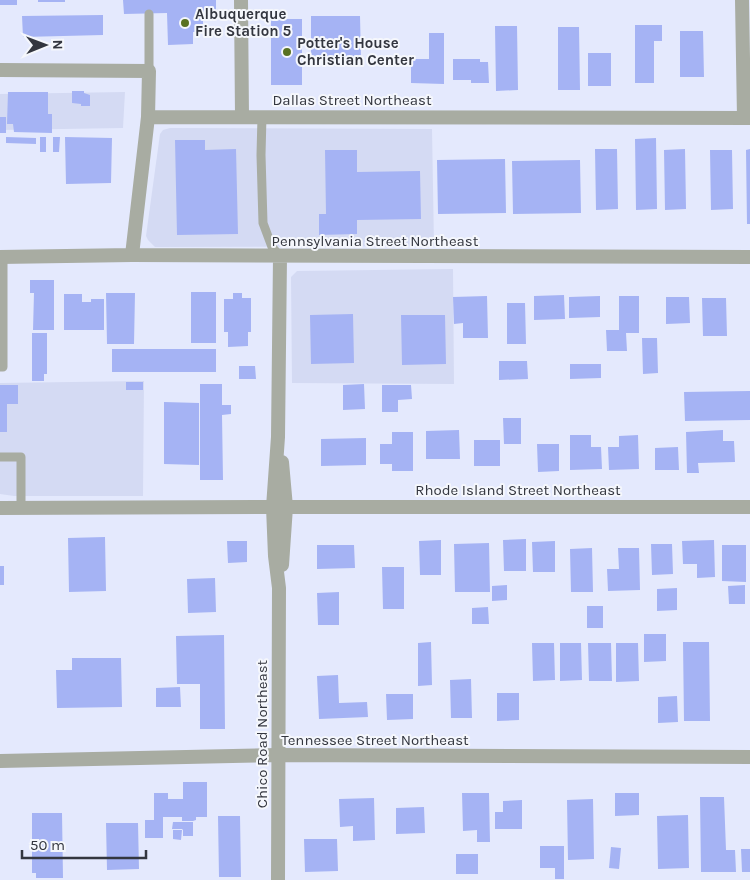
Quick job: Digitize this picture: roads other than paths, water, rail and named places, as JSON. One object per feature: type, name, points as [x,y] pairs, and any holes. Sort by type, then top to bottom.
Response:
[{"type":"street","points":[[241,0],[242,116]]},
{"type":"street","points":[[742,0],[747,118]]},
{"type":"street","points":[[0,70],[149,71],[148,116],[132,256]]},
{"type":"street","name":"Dallas Street Northeast","points":[[148,116],[747,118]]},
{"type":"street","name":"Pennsylvania Street Northeast","points":[[2,257],[750,258]]},
{"type":"street","name":"Chico Road Northeast","points":[[278,880],[279,588],[275,556],[280,507],[278,437],[280,257]]},
{"type":"street","name":"Rhode Island Street Northeast","points":[[0,508],[750,507]]},
{"type":"street","name":"Tennessee Street Northeast","points":[[0,761],[278,756],[750,757]]},
{"type":"lane","points":[[149,14],[149,71]]},
{"type":"lane","points":[[262,116],[260,155],[263,223],[272,247],[280,257]]},
{"type":"lane","points":[[0,367],[3,367],[2,257]]},
{"type":"lane","points":[[0,457],[21,457],[21,508]]},
{"type":"place","name":"Albuquerque Fire Station 5","points":[[185,23]]},
{"type":"place","name":"Potter's House Christian Center","points":[[287,52]]}]
